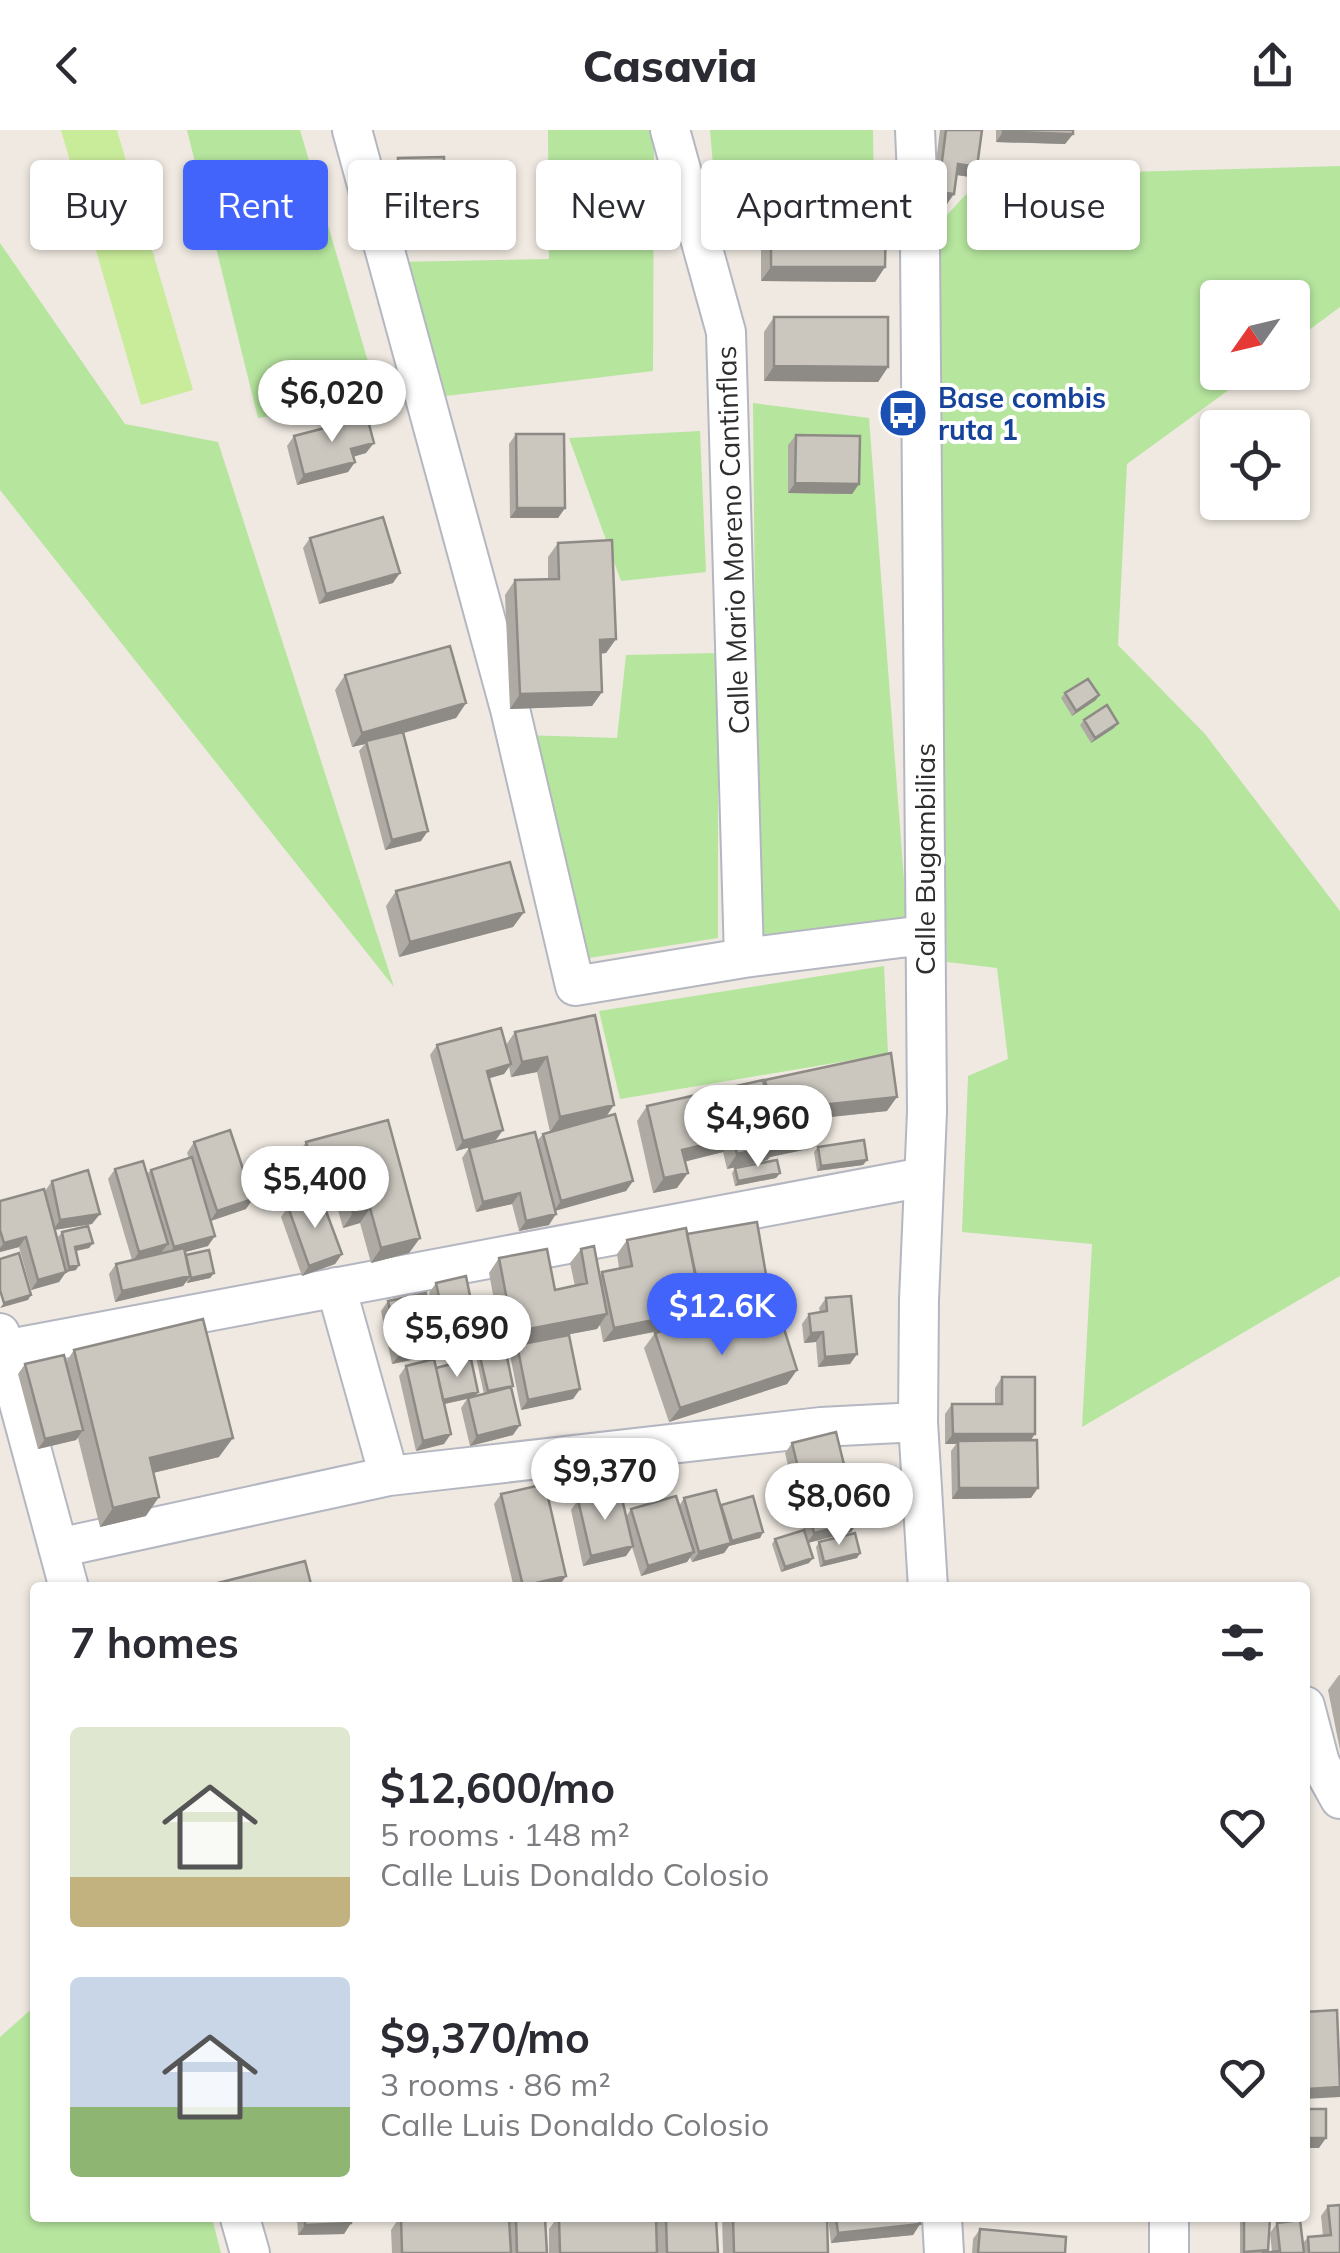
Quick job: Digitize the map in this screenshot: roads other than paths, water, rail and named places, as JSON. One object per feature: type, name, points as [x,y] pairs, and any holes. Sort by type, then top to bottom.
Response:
[{"type":"street","points":[[352,130],[510,709],[575,986],[924,934]]},
{"type":"street","name":"Calle Mario Moreno Cantinflas","points":[[670,130],[726,332],[744,958]]},
{"type":"street","name":"Calle Bugambilias","points":[[915,130],[920,265],[927,1112],[918,1422],[928,1582]]},
{"type":"street","points":[[67,1582],[2,1342],[336,1287],[924,1176]]},
{"type":"street","points":[[336,1287],[389,1476]]},
{"type":"street","points":[[58,1548],[389,1476],[822,1427],[918,1422]]},
{"type":"street","points":[[1312,1764],[1340,1800]]},
{"type":"street","points":[[241,2222],[250,2253]]},
{"type":"street","points":[[942,2222],[944,2253]]},
{"type":"street","points":[[1169,2222],[1169,2253]]},
{"type":"place","name":"Base combis ruta 1","points":[[903,413]]}]
